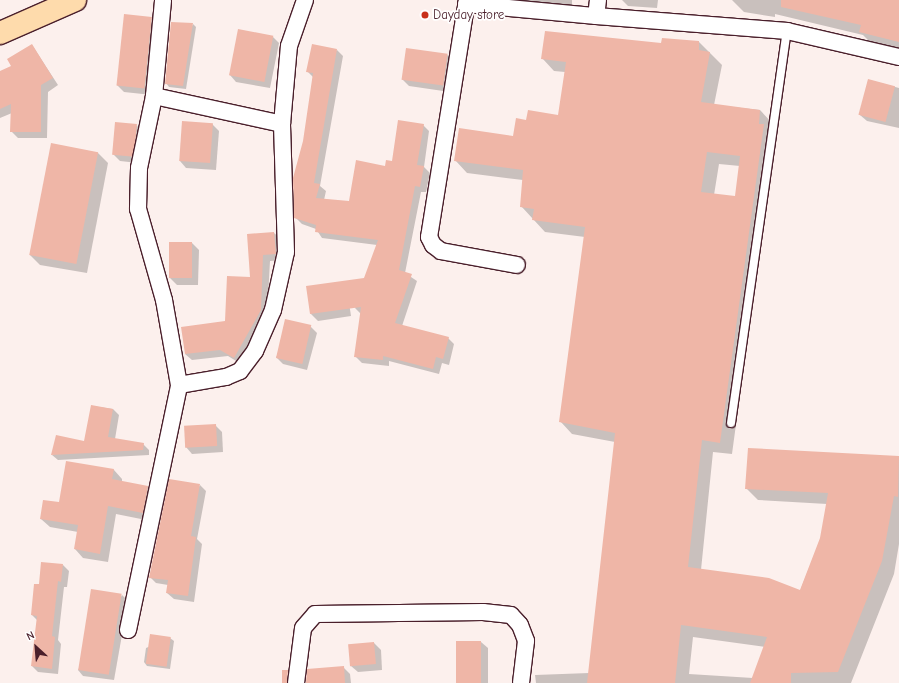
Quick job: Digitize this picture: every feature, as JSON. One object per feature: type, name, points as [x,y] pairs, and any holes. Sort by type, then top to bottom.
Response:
[{"type":"main road","points":[[0,33],[75,0]]},
{"type":"street","points":[[128,630],[178,385],[161,288],[149,256],[138,209],[140,168],[154,96],[163,0]]},
{"type":"street","points":[[178,385],[226,378],[240,371],[255,351],[273,310],[286,252],[282,124],[289,46],[305,0]]},
{"type":"street","points":[[517,265],[441,251],[433,245],[429,237],[466,2],[597,8],[787,31],[899,56]]},
{"type":"street","points":[[154,96],[282,124]]},
{"type":"street","points":[[296,683],[303,628],[315,614],[483,612],[512,615],[520,625],[526,641],[521,683]]},
{"type":"lane","points":[[731,423],[787,31]]},
{"type":"building","points":[[781,0],[899,0],[899,42],[859,32],[861,25],[781,7]]},
{"type":"building","points":[[124,14],[152,17],[144,89],[116,86]]},
{"type":"building","points":[[171,22],[193,23],[183,86],[165,84]]},
{"type":"building","points":[[238,29],[273,36],[264,82],[229,75]]},
{"type":"building","points":[[545,31],[661,43],[662,38],[699,41],[699,50],[710,52],[701,102],[760,110],[759,124],[764,124],[720,443],[702,440],[688,567],[769,578],[800,590],[820,538],[828,493],[745,489],[748,448],[899,456],[898,497],[894,496],[882,561],[838,672],[791,673],[791,683],[750,683],[767,637],[681,625],[675,683],[587,683],[615,433],[559,422],[585,227],[532,220],[534,209],[520,207],[523,170],[454,161],[459,128],[513,136],[516,118],[526,120],[528,110],[558,115],[566,62],[541,59]],"holes":[[[707,152],[740,156],[735,196],[701,192]]]},
{"type":"building","points":[[32,44],[53,78],[41,85],[41,132],[10,132],[11,104],[0,109],[0,71],[11,66],[7,59]]},
{"type":"building","points":[[312,44],[337,49],[314,183],[320,184],[316,198],[349,201],[356,160],[385,166],[386,160],[392,161],[398,120],[424,124],[417,165],[424,166],[420,187],[415,186],[399,270],[412,274],[395,323],[449,337],[443,359],[436,357],[433,369],[383,356],[383,360],[354,357],[361,307],[310,314],[306,286],[364,278],[378,240],[315,232],[316,225],[294,218],[293,178],[303,141],[313,73],[306,72]]},
{"type":"building","points":[[406,48],[448,54],[443,86],[402,80]]},
{"type":"building","points":[[868,79],[895,86],[885,122],[858,115]]},
{"type":"building","points":[[182,121],[213,123],[210,163],[179,161]]},
{"type":"building","points":[[115,122],[137,124],[134,157],[112,155]]},
{"type":"building","points":[[51,143],[98,152],[76,264],[29,255]]},
{"type":"building","points":[[274,232],[276,254],[263,255],[261,310],[234,358],[220,350],[185,354],[181,327],[225,321],[227,276],[250,277],[247,234]]},
{"type":"building","points":[[169,242],[192,242],[192,278],[169,278]]},
{"type":"building","points":[[285,319],[311,325],[302,364],[276,358]]},
{"type":"building","points":[[91,405],[113,409],[108,437],[144,443],[143,450],[51,455],[56,435],[84,441]]},
{"type":"building","points":[[216,424],[217,446],[185,448],[184,426]]},
{"type":"building","points":[[66,461],[114,469],[112,479],[148,486],[143,513],[108,506],[100,554],[74,549],[78,525],[40,519],[43,500],[59,502]]},
{"type":"building","points":[[169,479],[200,484],[191,536],[196,537],[188,596],[166,593],[168,580],[149,578]]},
{"type":"building","points":[[41,562],[63,564],[61,582],[58,581],[52,636],[55,637],[52,669],[31,666],[37,616],[31,615],[34,584],[39,584]]},
{"type":"building","points":[[91,589],[122,594],[109,675],[78,670]]},
{"type":"building","points":[[150,634],[171,637],[167,667],[146,664]]},
{"type":"building","points":[[456,641],[481,641],[481,683],[456,683]]},
{"type":"building","points":[[374,642],[376,664],[350,666],[348,644]]},
{"type":"building","points":[[344,666],[345,683],[306,683],[307,669]]},
{"type":"building","points":[[282,670],[288,670],[287,683],[282,683]]},
{"type":"place","name":"Dayday store","points":[[425,15]]}]
